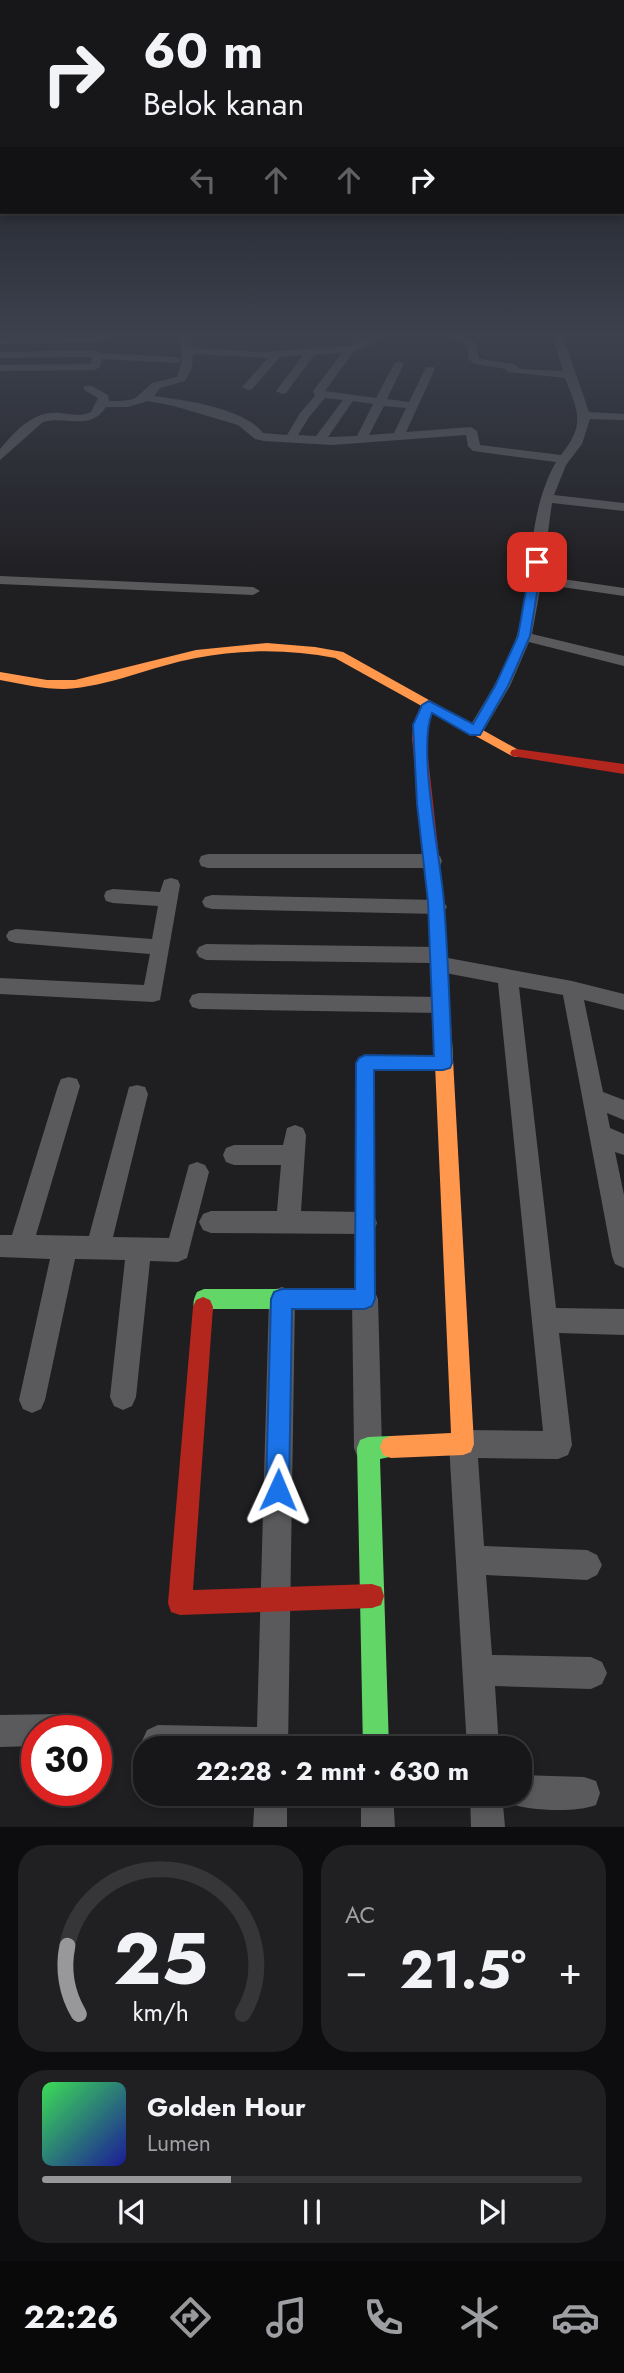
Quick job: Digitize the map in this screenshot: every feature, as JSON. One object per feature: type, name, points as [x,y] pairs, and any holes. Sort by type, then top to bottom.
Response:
[{"type":"street","points":[[0,456],[36,421],[46,418]]},
{"type":"street","points":[[229,418],[254,428],[261,437],[319,441],[471,431],[474,446],[477,447],[564,458]]},
{"type":"street","points":[[290,439],[302,418]]},
{"type":"street","points":[[319,441],[335,418]]},
{"type":"street","points":[[362,439],[372,418]]},
{"type":"street","points":[[398,437],[407,418]]},
{"type":"street","points":[[475,732],[502,686],[524,636],[546,498],[552,479],[564,458],[583,435],[585,418]]},
{"type":"street","points":[[546,498],[624,507]]},
{"type":"street","points":[[535,579],[624,592]]},
{"type":"street","points":[[0,580],[253,591]]},
{"type":"street","points":[[524,636],[624,661]]},
{"type":"street","points":[[0,676],[46,684],[81,683],[193,654],[246,646],[288,646],[339,655],[516,753],[624,769]]},
{"type":"street","points":[[429,705],[420,725],[419,739],[437,907],[463,1444],[482,1736]]},
{"type":"street","points":[[208,861],[433,861]]},
{"type":"street","points":[[0,986],[153,994],[170,892],[113,896]]},
{"type":"street","points":[[212,902],[437,907]]},
{"type":"street","points":[[16,936],[161,947]]},
{"type":"street","points":[[206,952],[439,960],[508,978],[572,989],[624,1002]]},
{"type":"street","points":[[368,1448],[463,1444],[558,1445],[508,978]]},
{"type":"street","points":[[572,989],[600,1134],[620,1217],[624,1256]]},
{"type":"street","points":[[200,1001],[440,1005]]},
{"type":"street","points":[[376,1736],[365,1299],[365,1063],[443,1063]]},
{"type":"street","points":[[69,1086],[11,1246],[178,1250],[197,1172]]},
{"type":"street","points":[[98,1248],[137,1094]]},
{"type":"street","points":[[593,1098],[624,1110]]},
{"type":"street","points":[[600,1134],[624,1145]]},
{"type":"street","points":[[234,1155],[294,1145],[288,1223]]},
{"type":"street","points":[[211,1222],[365,1223]]},
{"type":"street","points":[[32,1400],[65,1247]]},
{"type":"street","points":[[123,1397],[139,1249]]},
{"type":"street","points":[[365,1299],[204,1299],[180,1603],[372,1596]]},
{"type":"street","points":[[272,1736],[282,1299]]},
{"type":"street","points":[[545,1320],[624,1322]]},
{"type":"street","points":[[471,1559],[587,1564]]},
{"type":"street","points":[[478,1670],[591,1673]]},
{"type":"street","points":[[0,1731],[21,1731]]},
{"type":"street","points":[[532,1791],[584,1793]]},
{"type":"street","points":[[270,1827],[271,1806]]},
{"type":"street","points":[[377,1806],[378,1827]]},
{"type":"street","points":[[487,1806],[488,1827]]},
{"type":"traffic: fast","points":[[203,1307],[204,1299],[365,1299],[365,1063],[443,1063]]},
{"type":"traffic: fast","points":[[376,1736],[368,1448],[391,1447]]},
{"type":"traffic: slow","points":[[0,676],[28,682],[66,685],[102,679],[172,659],[219,650],[267,647],[315,650],[339,655],[517,753]]},
{"type":"traffic: slow","points":[[391,1447],[463,1444],[443,1041]]},
{"type":"traffic: jam","points":[[429,705],[420,725],[419,739],[436,902],[443,1041]]},
{"type":"traffic: jam","points":[[517,753],[624,769]]},
{"type":"traffic: jam","points":[[203,1307],[180,1603],[372,1596]]},
{"type":"route","points":[[278,1490],[282,1299],[365,1299],[365,1063],[443,1063],[436,902],[419,739],[420,725],[429,705],[475,732],[502,686],[524,636],[537,562]]}]
